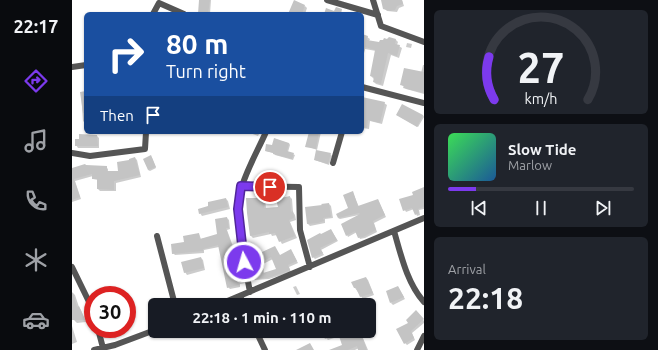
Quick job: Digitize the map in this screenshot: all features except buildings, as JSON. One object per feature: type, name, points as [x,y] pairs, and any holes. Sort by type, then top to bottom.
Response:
[{"type":"street","points":[[327,0],[378,14]]},
{"type":"street","points":[[373,0],[381,26],[424,42]]},
{"type":"street","points":[[155,12],[161,2],[180,12]]},
{"type":"street","points":[[72,67],[84,65]]},
{"type":"street","points":[[364,88],[424,103]]},
{"type":"street","points":[[72,153],[90,156],[145,150],[146,134]]},
{"type":"street","points":[[250,292],[244,262],[238,209],[241,186],[265,134]]},
{"type":"street","points":[[333,163],[341,134]]},
{"type":"street","points":[[241,186],[299,187],[300,230],[310,267]]},
{"type":"street","points":[[235,298],[424,218]]},
{"type":"street","points":[[394,231],[407,271],[418,295],[424,302]]},
{"type":"street","points":[[156,236],[173,298]]},
{"type":"street","points":[[72,267],[84,292]]},
{"type":"street","points":[[94,350],[125,342],[148,333]]},
{"type":"street","points":[[417,350],[424,336]]},
{"type":"street","points":[[101,338],[104,348]]},
{"type":"street","points":[[259,338],[265,350]]},
{"type":"route","points":[[244,262],[238,209],[241,186],[270,187]]}]
